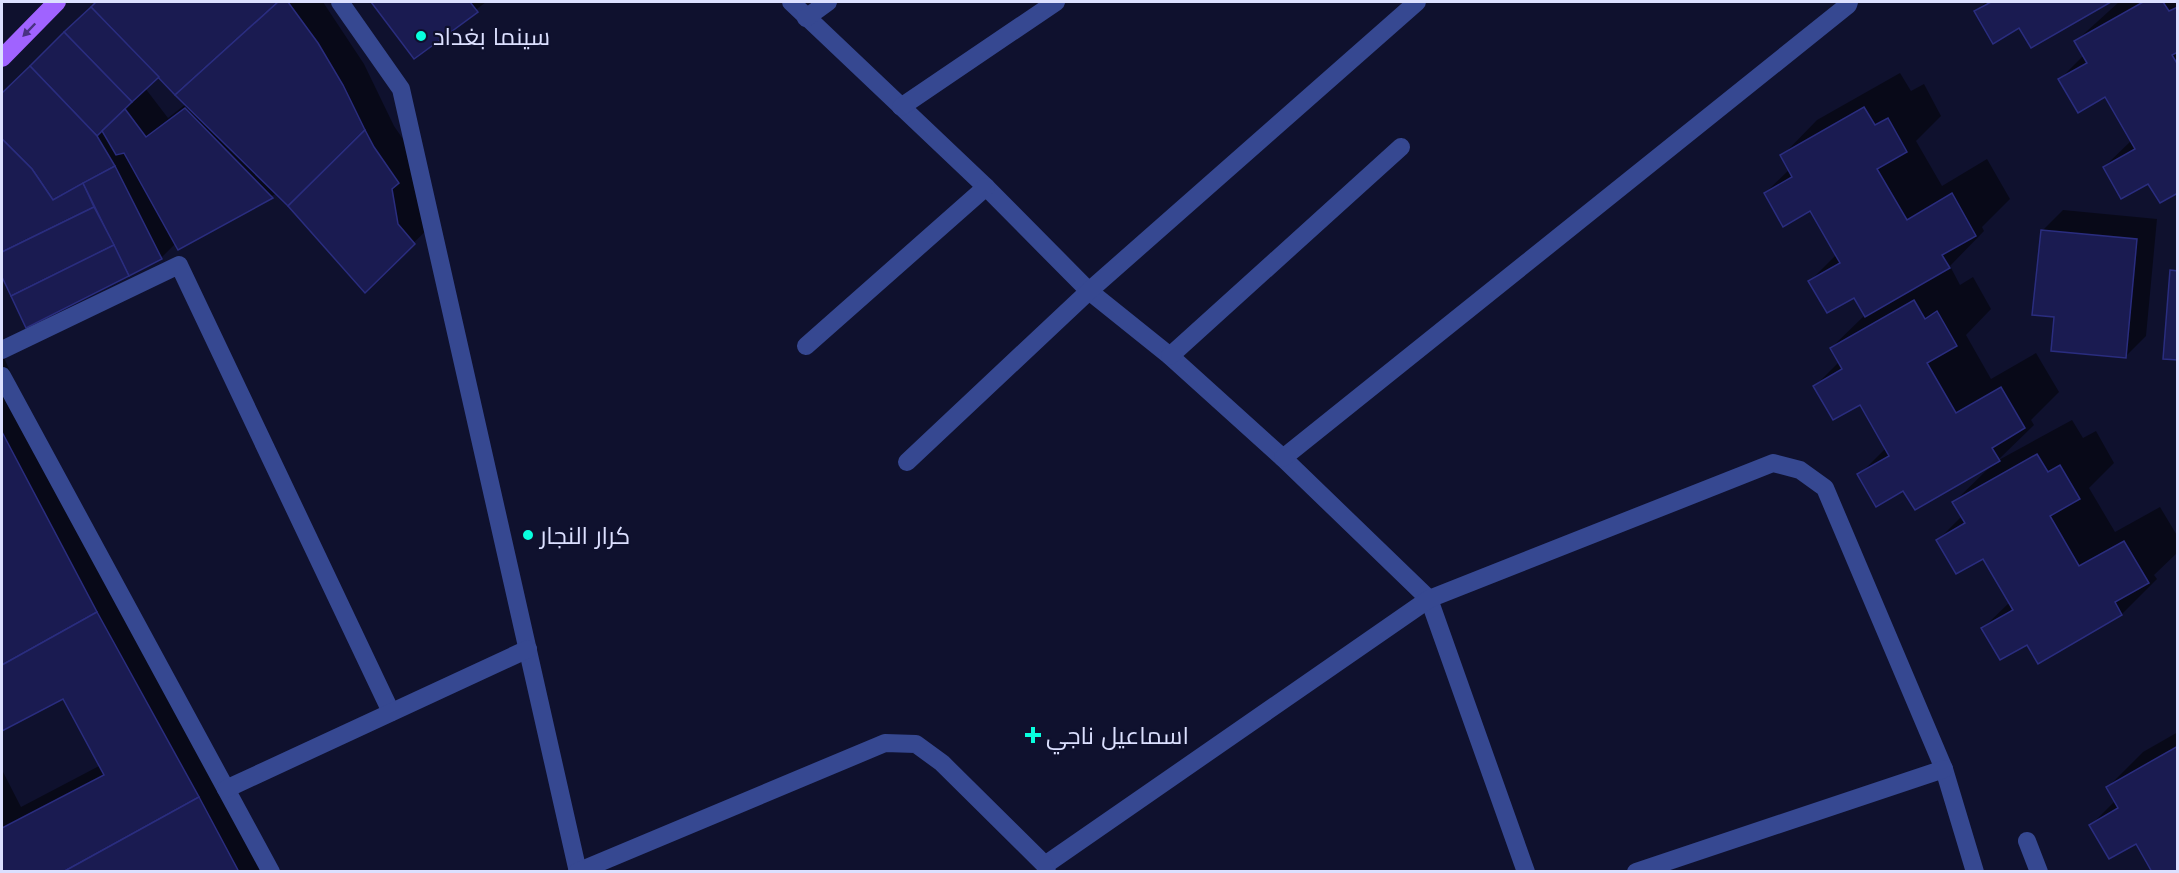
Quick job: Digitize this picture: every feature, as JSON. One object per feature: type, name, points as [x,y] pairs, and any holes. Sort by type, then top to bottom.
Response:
[{"type":"main road","points":[[2,58],[57,2]]},
{"type":"street","points":[[340,2],[401,89],[578,871],[885,743],[916,744],[942,763],[1046,868],[1429,598],[1773,463],[1800,470],[1825,488],[1944,769],[1976,872]]},
{"type":"street","points":[[790,2],[986,187],[1089,291],[1170,356],[1284,458],[1429,598],[1526,872]]},
{"type":"street","points":[[806,18],[828,2]]},
{"type":"street","points":[[901,107],[1056,2]]},
{"type":"street","points":[[907,462],[1089,291],[1417,2]]},
{"type":"street","points":[[1284,458],[1849,2]]},
{"type":"street","points":[[1170,356],[1401,147]]},
{"type":"street","points":[[806,346],[986,187]]},
{"type":"street","points":[[2,350],[179,265],[391,712]]},
{"type":"street","points":[[2,376],[271,872]]},
{"type":"street","points":[[226,789],[528,649]]},
{"type":"street","points":[[1636,872],[1944,769]]},
{"type":"street","points":[[2028,841],[2039,872]]},
{"type":"building","points":[[96,2],[278,2],[175,95],[91,7]]},
{"type":"building","points":[[278,2],[288,2],[318,43],[343,85],[365,130],[288,206],[175,95]]},
{"type":"building","name":"سينما بغداد","points":[[371,2],[470,2],[478,12],[414,59]]},
{"type":"building","points":[[1991,2],[2111,2],[2031,48],[2019,28],[1993,44],[1974,11]]},
{"type":"building","points":[[2143,2],[2163,2],[2169,11],[2178,7],[2178,52],[2172,55],[2178,65],[2178,193],[2160,203],[2148,184],[2121,199],[2103,167],[2135,149],[2105,97],[2078,113],[2058,79],[2087,63],[2074,41]]},
{"type":"building","points":[[91,7],[159,77],[132,102],[64,32]]},
{"type":"building","points":[[64,32],[132,102],[97,136],[30,66]]},
{"type":"building","points":[[30,66],[97,136],[115,166],[53,200],[32,169],[2,139],[2,93]]},
{"type":"building","points":[[1864,107],[1875,125],[1888,118],[1907,152],[1877,169],[1907,220],[1952,193],[1976,236],[1942,255],[1950,268],[1865,317],[1854,298],[1827,313],[1808,281],[1840,263],[1810,211],[1783,227],[1764,193],[1792,177],[1780,155]]},
{"type":"building","points":[[185,108],[273,198],[178,250],[124,153],[116,155],[102,131],[125,109],[146,137]]},
{"type":"building","points":[[365,130],[399,183],[392,189],[398,224],[415,244],[365,293],[288,206]]},
{"type":"building","points":[[2,139],[32,169],[53,200],[83,183],[94,207],[2,252]]},
{"type":"building","points":[[115,166],[162,259],[129,276],[83,183]]},
{"type":"building","points":[[94,207],[114,245],[11,296],[2,277],[2,252]]},
{"type":"building","points":[[2041,230],[2137,239],[2126,358],[2051,351],[2054,317],[2032,315]]},
{"type":"building","points":[[114,245],[129,276],[26,328],[11,296]]},
{"type":"building","points":[[2170,270],[2178,271],[2178,360],[2163,359]]},
{"type":"building","points":[[1914,300],[1925,319],[1937,311],[1957,346],[1927,363],[1956,413],[2001,387],[2025,428],[1992,448],[2000,461],[1915,510],[1903,491],[1876,507],[1857,474],[1889,456],[1860,405],[1833,420],[1813,386],[1842,369],[1830,348]]},
{"type":"building","points":[[2,432],[97,612],[2,665]]},
{"type":"building","points":[[2037,454],[2048,472],[2060,465],[2080,499],[2050,516],[2079,566],[2124,541],[2149,583],[2115,602],[2122,615],[2038,664],[2027,645],[2000,660],[1981,628],[2013,610],[1983,559],[1956,574],[1936,540],[1965,523],[1952,502]]},
{"type":"building","points":[[97,612],[199,797],[63,872],[2,872],[2,828],[104,775],[63,699],[2,731],[2,665]]},
{"type":"building","points":[[2178,746],[2178,872],[2152,872],[2136,844],[2109,859],[2089,825],[2118,808],[2106,787]]},
{"type":"building","points":[[199,797],[239,872],[63,872]]},
{"type":"place","name":"سينما بغداد","points":[[421,36]]},
{"type":"place","name":"كرار النجار","points":[[528,535]]},
{"type":"place","name":"اسماعيل ناجي","points":[[1033,735]]}]
